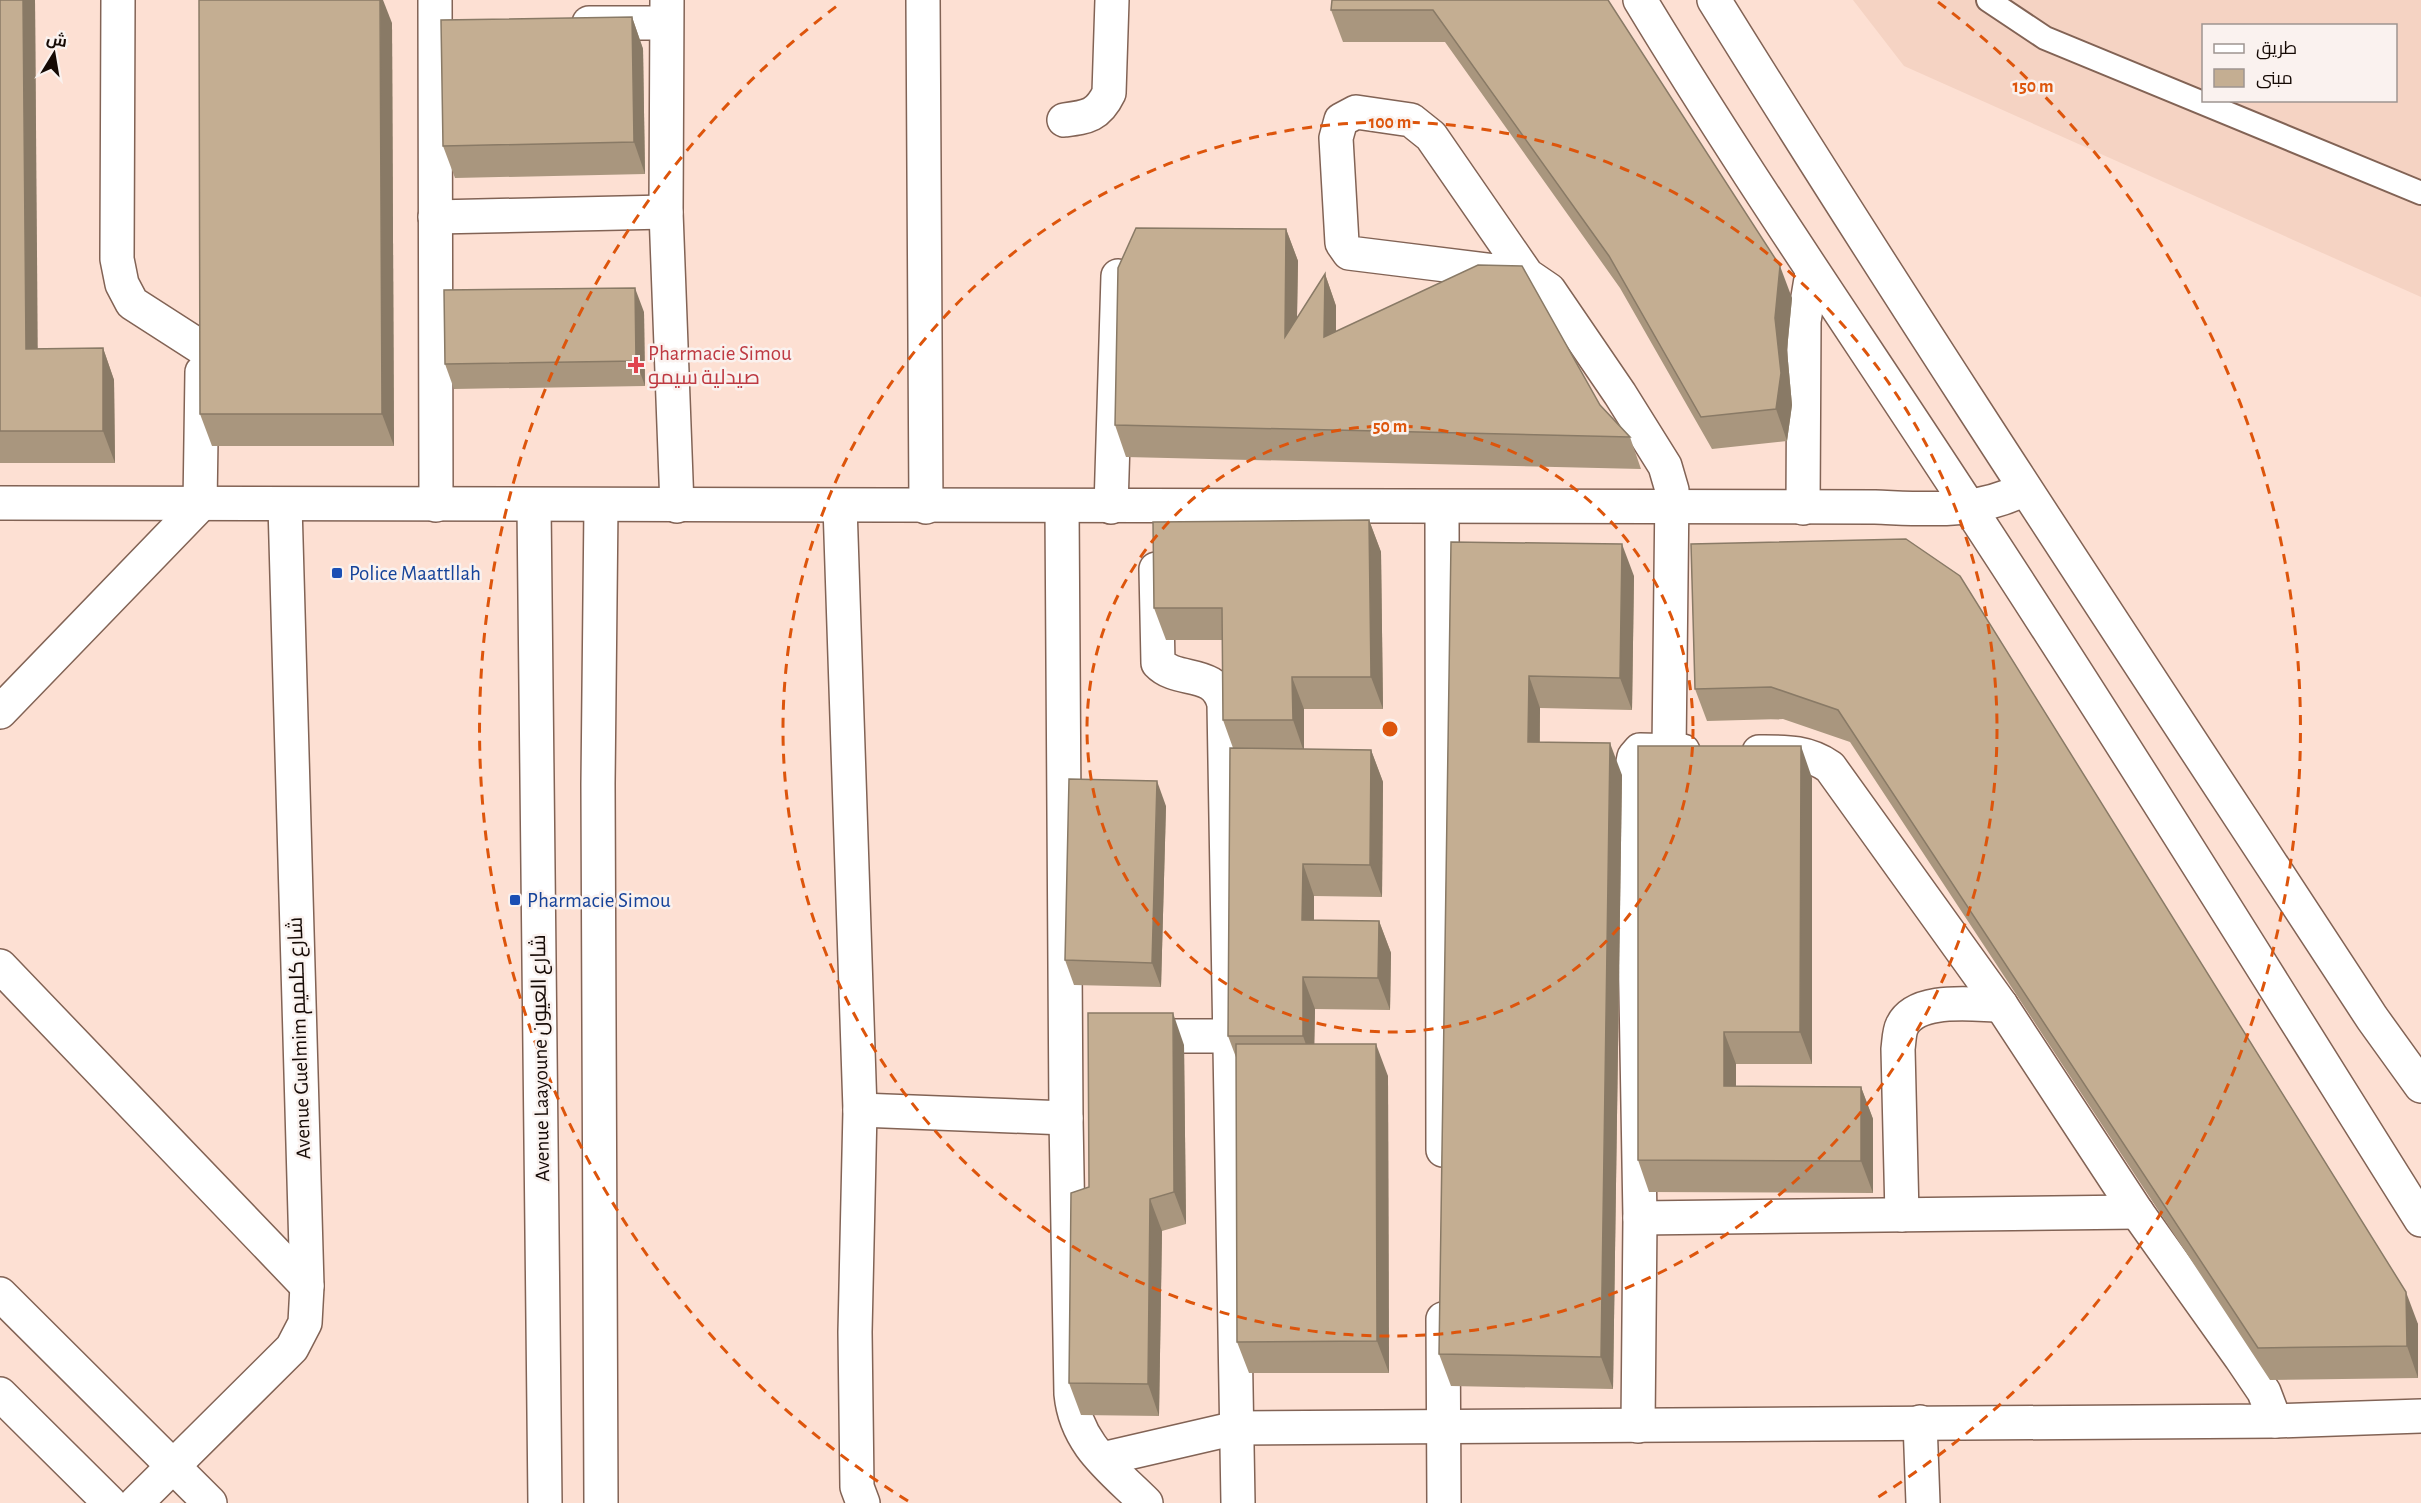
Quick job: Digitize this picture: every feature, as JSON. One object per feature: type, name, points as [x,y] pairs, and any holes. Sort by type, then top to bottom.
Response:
[{"type":"street","points":[[118,0],[117,259],[122,284],[132,303],[202,348]]},
{"type":"street","points":[[923,0],[926,507]]},
{"type":"street","points":[[1064,120],[1093,116],[1103,106],[1109,93],[1112,0]]},
{"type":"street","points":[[1640,0],[1812,273],[1970,508],[2213,885],[2421,1220]]},
{"type":"street","points":[[1714,0],[1831,188],[2025,489],[2372,1018],[2421,1086]]},
{"type":"street","points":[[562,23],[666,11],[666,212],[677,506]]},
{"type":"street","points":[[436,505],[435,12],[469,23]]},
{"type":"street","points":[[1527,275],[1349,253],[1342,243],[1336,138],[1341,120],[1356,112],[1411,120],[1431,136],[1527,275],[1549,290],[1620,394],[1665,466],[1672,490],[1669,751]]},
{"type":"street","points":[[435,217],[666,212]]},
{"type":"street","points":[[1803,508],[1804,321],[1812,273]]},
{"type":"street","points":[[1111,507],[1118,276]]},
{"type":"street","points":[[0,712],[200,505],[202,312]]},
{"type":"street","points":[[0,503],[1970,508],[2001,501],[2025,489]]},
{"type":"street","name":"Avenue Guelmim شارع كلميم","points":[[136,1503],[292,1348],[305,1323],[307,1286],[285,505]]},
{"type":"street","name":"Avenue Laayoune شارع العيون","points":[[534,506],[545,1503]]},
{"type":"street","points":[[601,506],[598,772],[601,1503]]},
{"type":"street","points":[[840,506],[860,1110],[855,1332],[857,1486],[863,1503]]},
{"type":"street","points":[[1062,507],[1090,1036],[1066,1118],[1074,1416],[1086,1440],[1146,1503]]},
{"type":"street","points":[[1155,507],[1158,663],[1215,685],[1221,692],[1224,704],[1238,1503]]},
{"type":"street","points":[[1443,508],[1443,1176]]},
{"type":"street","points":[[1638,1426],[1640,1218],[1632,767],[1634,757],[1640,750],[1800,752],[1817,757],[1830,766],[2001,1005],[2137,1212],[2241,1358],[2264,1392],[2275,1421]]},
{"type":"street","points":[[0,966],[307,1286]]},
{"type":"street","points":[[1902,1215],[1898,1049],[1902,1026],[1915,1011],[1936,1005],[2001,1005]]},
{"type":"street","points":[[1090,1036],[1230,1036]]},
{"type":"street","points":[[860,1110],[1066,1118]]},
{"type":"street","points":[[1640,1218],[2137,1212]]},
{"type":"street","points":[[1443,1283],[1444,1503]]},
{"type":"street","points":[[0,1294],[210,1503]]},
{"type":"street","points":[[0,1394],[110,1503]]},
{"type":"street","points":[[1102,1459],[1236,1428],[2275,1421],[2421,1416]]},
{"type":"street","points":[[1920,1422],[1923,1503]]},
{"type":"lane","points":[[1988,0],[2045,38],[2421,193]]},
{"type":"shaded area","points":[[1853,0],[2421,0],[2421,297],[1904,66]]},
{"type":"building","points":[[0,0],[23,0],[26,349],[103,348],[103,431],[0,431]]},
{"type":"building","points":[[199,0],[380,0],[382,414],[200,414]]},
{"type":"building","points":[[1332,0],[1608,0],[1780,266],[1775,318],[1781,373],[1776,409],[1701,417],[1609,256],[1433,10],[1331,10]]},
{"type":"building","points":[[632,17],[634,142],[443,146],[441,20]]},
{"type":"building","points":[[1136,228],[1286,229],[1285,337],[1325,274],[1324,337],[1478,265],[1522,266],[1600,405],[1630,437],[1115,425],[1118,268]]},
{"type":"building","points":[[635,288],[636,361],[445,364],[444,290]]},
{"type":"building","points":[[1369,520],[1371,677],[1292,677],[1293,720],[1223,720],[1222,608],[1154,608],[1153,522]]},
{"type":"building","points":[[1906,539],[1960,576],[2406,1292],[2407,1346],[2258,1348],[1838,710],[1771,687],[1695,689],[1691,544]]},
{"type":"building","points":[[1451,542],[1622,544],[1620,678],[1529,676],[1528,742],[1610,743],[1601,1357],[1439,1354]]},
{"type":"building","points":[[1638,746],[1801,746],[1800,1032],[1724,1032],[1724,1086],[1861,1087],[1861,1161],[1638,1160]]},
{"type":"building","points":[[1230,748],[1371,750],[1370,865],[1303,864],[1302,920],[1379,921],[1378,978],[1303,977],[1303,1036],[1228,1036]]},
{"type":"building","points":[[1069,779],[1157,781],[1152,963],[1065,960]]},
{"type":"building","points":[[1088,1013],[1173,1013],[1174,1192],[1150,1199],[1148,1384],[1069,1383],[1071,1193],[1089,1187]]},
{"type":"building","points":[[1236,1044],[1376,1044],[1377,1341],[1237,1342]]},
{"type":"place","name":"Pharmacie Simou صيدلية سيمو","points":[[636,365]]},
{"type":"place","name":"Police Maattllah","points":[[337,573]]},
{"type":"place","name":"Pharmacie Simou","points":[[515,900]]}]
